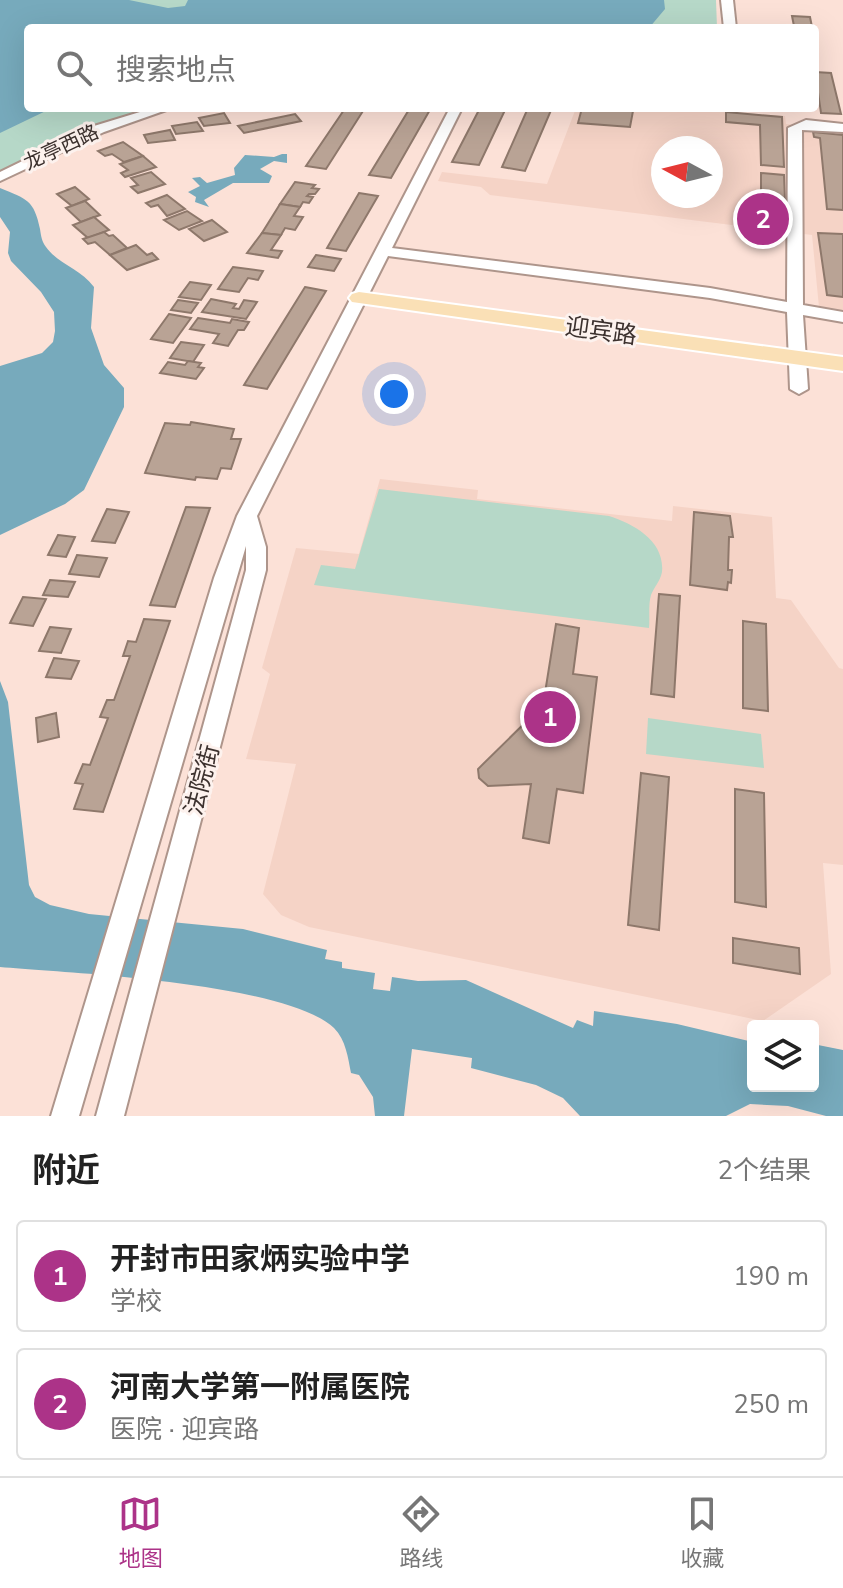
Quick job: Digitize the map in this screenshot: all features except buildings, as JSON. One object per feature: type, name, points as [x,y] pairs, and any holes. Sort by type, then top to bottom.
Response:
[{"type":"main road","name":"迎宾路","points":[[362,292],[795,352],[843,364]]},
{"type":"main road","name":"迎宾路","points":[[795,352],[843,353]]},
{"type":"street","points":[[727,0],[730,24]]},
{"type":"street","name":"龙亭西路","points":[[2,176],[99,129],[153,112]]},
{"type":"street","name":"法院街","points":[[65,1116],[143,861],[224,578],[247,516],[454,112]]},
{"type":"street","points":[[799,389],[795,352],[795,128],[806,124],[843,128]]},
{"type":"street","points":[[383,251],[710,293],[843,317]]},
{"type":"street","name":"法院街","points":[[110,1116],[256,570],[256,547],[247,516]]},
{"type":"shaded area","points":[[574,112],[728,112],[785,116],[786,124],[843,130],[843,311],[819,307],[812,235],[490,195],[481,187],[438,181],[442,172],[547,184]]},
{"type":"shaded area","points":[[380,479],[478,490],[477,499],[672,521],[673,506],[772,517],[776,598],[791,600],[839,668],[843,669],[843,865],[823,863],[831,974],[764,1020],[758,1020],[309,927],[281,915],[263,894],[296,764],[246,759],[270,674],[262,668],[296,548],[359,554]]},
{"type":"green space","points":[[0,0],[716,0],[717,24],[24,24],[24,112],[135,112],[98,124],[0,171]]},
{"type":"green space","points":[[379,489],[609,516],[638,529],[653,543],[662,561],[661,576],[650,599],[649,628],[314,585],[321,565],[355,569]]},
{"type":"green space","points":[[648,718],[761,734],[764,768],[646,754]]},
{"type":"water","points":[[0,0],[129,0],[168,8],[185,6],[188,0],[664,0],[665,9],[652,24],[24,24],[24,112],[44,112],[0,133]]},
{"type":"water","points":[[287,154],[287,163],[274,161],[260,169],[272,176],[269,183],[233,183],[204,200],[209,207],[195,202],[196,197],[188,192],[200,186],[192,178],[200,177],[207,183],[235,175],[234,168],[245,155],[274,157]]},
{"type":"water","points":[[0,188],[32,206],[46,247],[94,287],[91,328],[104,365],[124,388],[124,407],[84,490],[65,504],[0,535],[0,366],[42,353],[53,342],[55,331],[54,312],[41,292],[11,261],[8,253],[10,232],[0,217]]},
{"type":"water","points":[[0,681],[8,702],[29,885],[35,897],[50,905],[89,914],[243,929],[327,950],[325,959],[342,962],[342,968],[375,973],[373,989],[390,991],[392,977],[418,981],[466,980],[573,1028],[577,1020],[593,1026],[594,1011],[677,1024],[747,1041],[747,1092],[819,1092],[819,1045],[843,1050],[843,1116],[826,1116],[788,1106],[750,1104],[726,1116],[580,1116],[563,1098],[536,1085],[471,1068],[472,1058],[412,1049],[404,1116],[375,1116],[373,1097],[359,1075],[351,1073],[346,1049],[338,1033],[309,1013],[272,1000],[176,983],[0,967]]},
{"type":"place","name":"河南大学第一附属医院","points":[[763,219]]},
{"type":"place","name":"开封市田家炳实验中学","points":[[550,717]]}]
